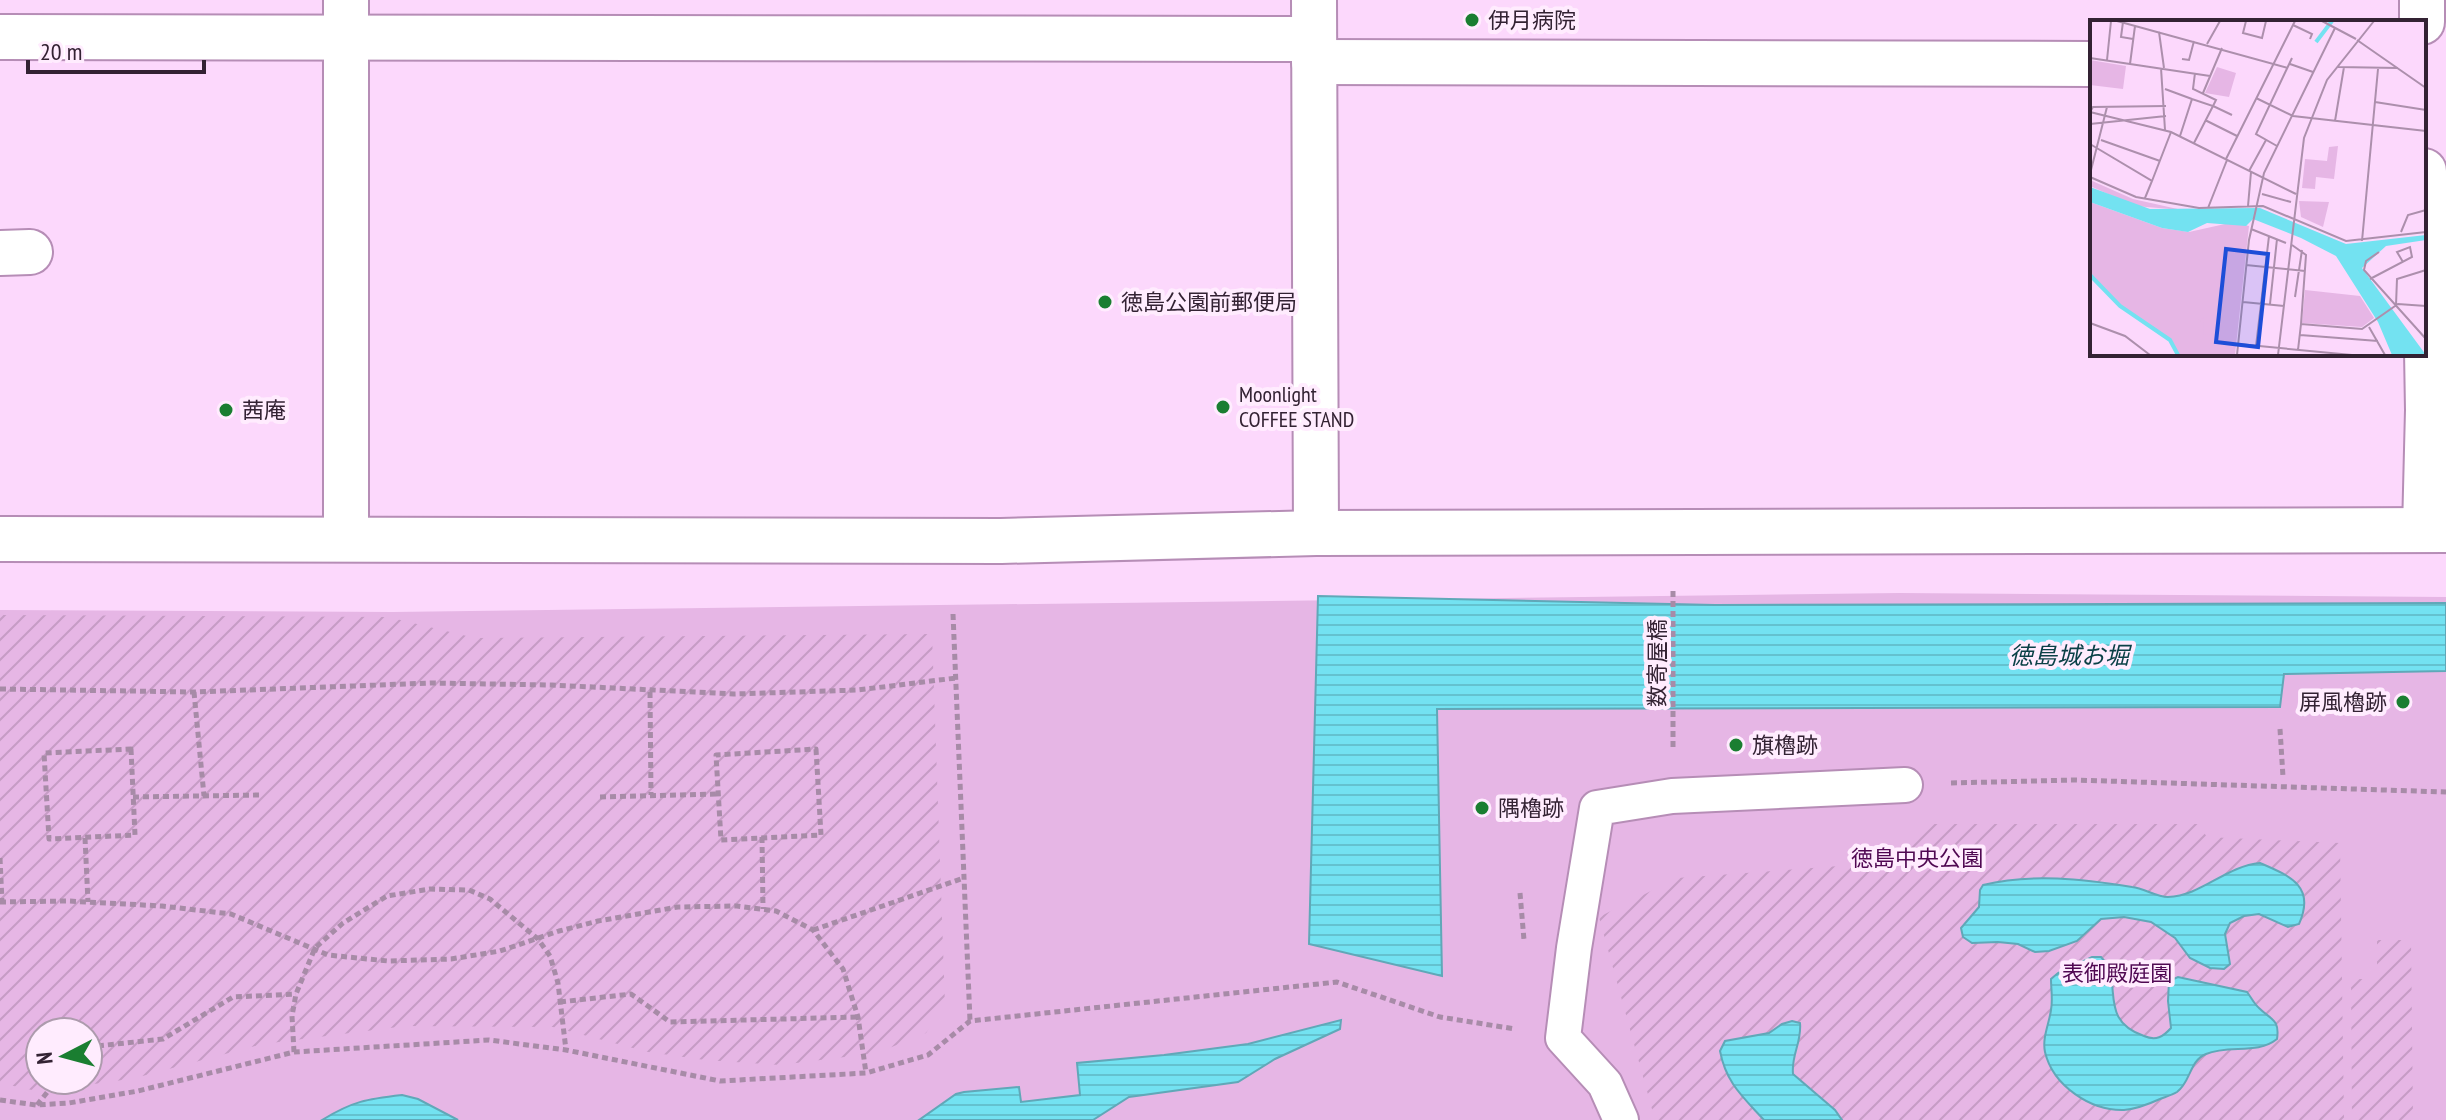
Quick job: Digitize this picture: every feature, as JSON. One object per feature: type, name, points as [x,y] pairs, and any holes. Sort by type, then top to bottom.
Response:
[{"type":"street","points":[[346,20],[346,539]]},
{"type":"street","points":[[0,37],[346,20],[1314,34],[2090,64]]},
{"type":"street","points":[[1314,34],[1316,533]]},
{"type":"street","points":[[0,539],[1001,541],[1316,533],[2436,530],[2428,410],[2426,290]]},
{"type":"lane","points":[[1621,1120],[1605,1084],[1563,1038],[1597,808],[1672,796],[1905,785]]},
{"type":"path","name":"数寄屋橋","points":[[1673,588],[1673,737]]},
{"type":"path","points":[[953,614],[970,1021]]},
{"type":"path","points":[[0,689],[194,692],[432,683],[734,694],[858,690],[956,678]]},
{"type":"path","points":[[194,692],[204,796]]},
{"type":"path","points":[[650,692],[651,795]]},
{"type":"path","points":[[2280,729],[2283,777]]},
{"type":"path","points":[[131,749],[135,835],[85,838],[49,839],[44,753],[131,749]]},
{"type":"path","points":[[816,749],[821,835],[762,837],[721,840],[716,755],[816,749]]},
{"type":"path","points":[[1905,785],[2047,780],[2446,792]]},
{"type":"path","points":[[600,797],[718,794]]},
{"type":"path","points":[[133,797],[261,795]]},
{"type":"path","points":[[762,837],[763,909]]},
{"type":"path","points":[[85,838],[88,902]]},
{"type":"path","points":[[0,858],[1,902],[88,902],[231,914],[328,955],[388,961],[451,959],[500,951],[598,921],[678,907],[737,906],[776,911],[813,930],[843,969],[858,1017],[866,1073]]},
{"type":"path","points":[[813,930],[964,878]]},
{"type":"path","points":[[294,1052],[292,1016],[296,994],[315,948],[343,923],[387,896],[430,889],[469,890],[490,899],[538,939],[550,956],[558,983],[566,1050]]},
{"type":"path","points":[[1520,893],[1524,944]]},
{"type":"path","points":[[0,1100],[36,1105],[69,1103],[138,1091],[294,1052],[489,1040],[566,1050],[720,1081],[866,1073],[928,1055],[970,1021],[1337,982],[1440,1017],[1563,1038]]},
{"type":"path","points":[[104,1045],[163,1039],[233,997],[296,994]]},
{"type":"path","points":[[560,1002],[631,994],[670,1022],[858,1017]]},
{"type":"path","points":[[36,1105],[44,1096]]},
{"type":"green space","name":"徳島中央公園","points":[[1899,593],[2446,597],[2446,1120],[0,1120],[0,610],[393,612]]},
{"type":"green space","points":[[0,615],[388,617],[475,638],[932,634],[945,1005],[926,1033],[877,1053],[780,1065],[648,1052],[553,1027],[406,1026],[263,1044],[135,1078],[104,1083],[104,1016],[24,1016],[24,1088],[0,1083]]},
{"type":"green space","name":"表御殿庭園","points":[[1929,824],[2198,824],[2207,837],[2340,843],[2344,1120],[1655,1120],[1599,917],[1677,878],[1880,863]]},
{"type":"green space","points":[[2377,940],[2411,940],[2413,1120],[2352,1120],[2351,979],[2377,979]]},
{"type":"water","name":"徳島城お堀","points":[[1318,596],[1715,605],[2446,603],[2446,671],[2284,674],[2280,707],[1437,709],[1442,976],[1309,944]]},
{"type":"water","points":[[2260,863],[2290,878],[2302,891],[2303,911],[2299,924],[2288,927],[2259,914],[2244,916],[2230,923],[2225,934],[2230,964],[2224,969],[2210,968],[2190,958],[2175,938],[2151,922],[2124,917],[2101,919],[2077,941],[2049,951],[2035,952],[2018,944],[1972,943],[1963,937],[1961,928],[1979,907],[1983,885],[2020,879],[2076,880],[2136,888],[2168,897],[2192,892],[2236,869]]},
{"type":"water","points":[[2092,957],[2101,957],[2108,967],[2120,1020],[2129,1029],[2144,1036],[2159,1037],[2171,1028],[2169,981],[2178,977],[2247,992],[2276,1024],[2277,1039],[2261,1047],[2206,1054],[2196,1061],[2182,1088],[2142,1106],[2111,1109],[2087,1101],[2056,1076],[2049,1064],[2044,1042],[2052,1006],[2051,979]]},
{"type":"water","points":[[1341,1020],[1340,1029],[1275,1059],[1238,1082],[1129,1097],[1093,1120],[919,1120],[956,1094],[964,1092],[1019,1087],[1021,1102],[1080,1095],[1077,1063],[1248,1044]]},
{"type":"water","points":[[1792,1021],[1800,1023],[1793,1074],[1835,1110],[1842,1120],[1764,1120],[1736,1089],[1726,1072],[1720,1051],[1725,1041],[1769,1033]]},
{"type":"water","points":[[402,1095],[418,1099],[458,1120],[322,1120],[360,1102]]},
{"type":"place","name":"伊月病院","points":[[1472,20]]},
{"type":"place","name":"徳島公園前郵便局","points":[[1105,302]]},
{"type":"place","name":"Moonlight COFFEE STAND","points":[[1223,407]]},
{"type":"place","name":"茜庵","points":[[226,410]]},
{"type":"place","name":"屏風櫓跡","points":[[2403,702]]},
{"type":"place","name":"旗櫓跡","points":[[1736,745]]},
{"type":"place","name":"隅櫓跡","points":[[1482,808]]}]
